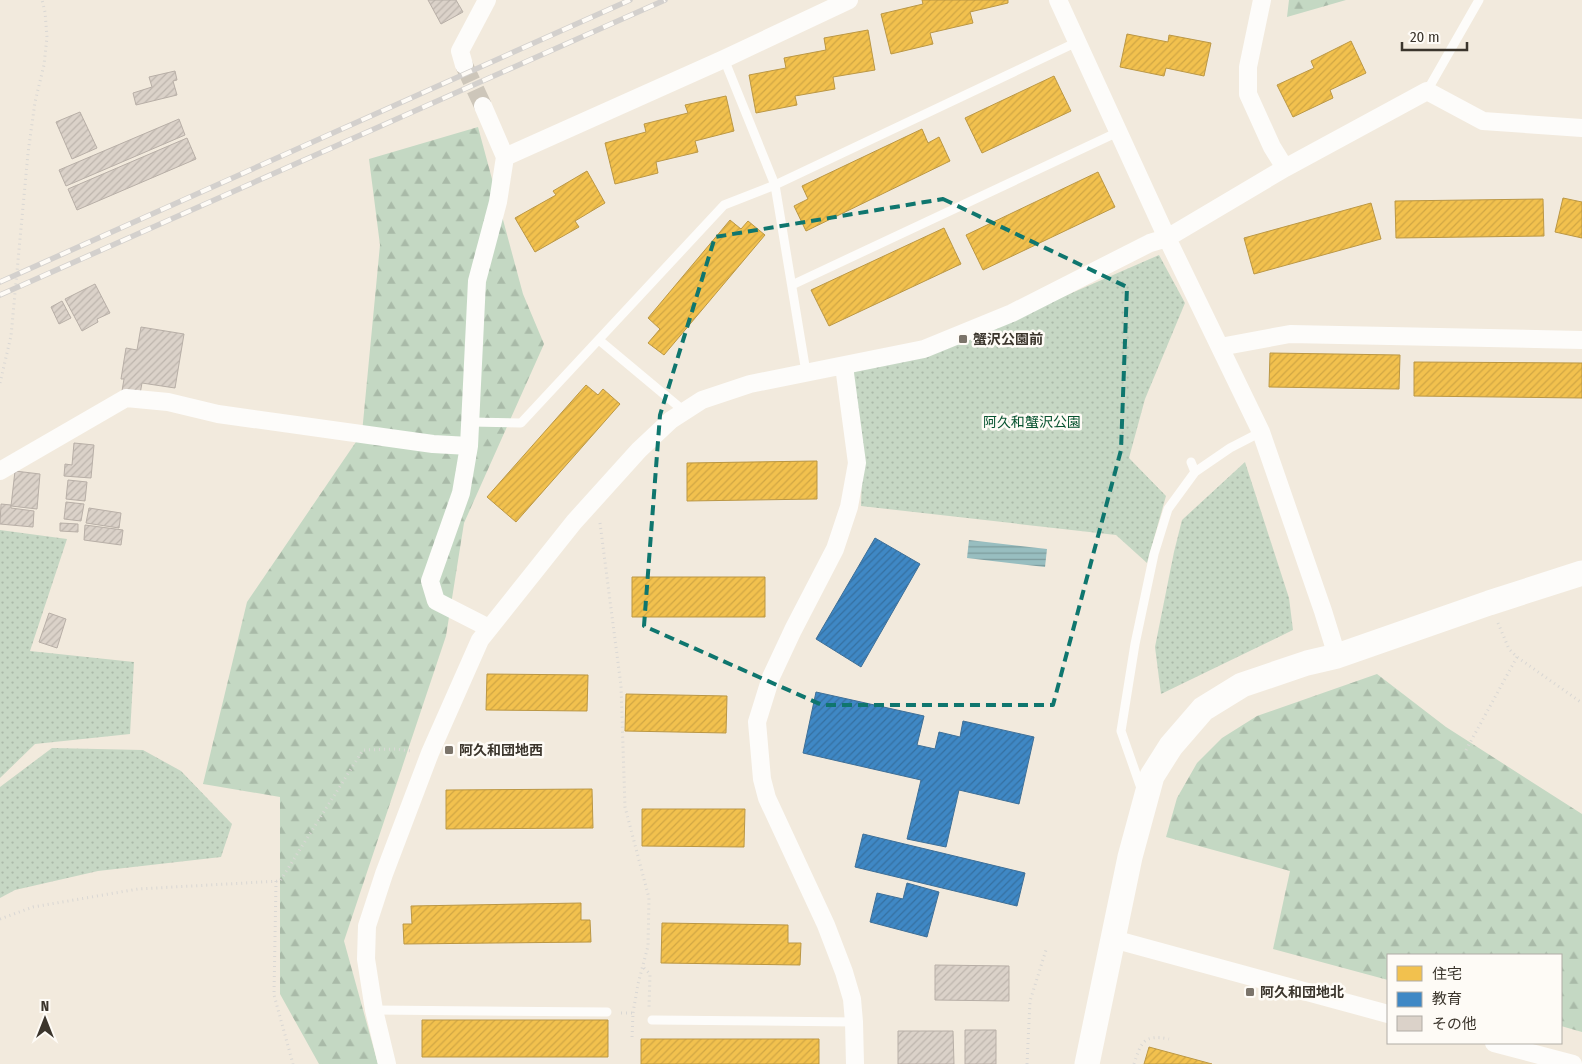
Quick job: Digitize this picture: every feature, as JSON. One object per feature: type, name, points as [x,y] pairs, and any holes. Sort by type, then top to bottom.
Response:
[{"type":"street","points":[[464,65],[460,51],[487,0]]},
{"type":"street","points":[[505,157],[724,59],[849,0]]},
{"type":"street","points":[[1058,0],[1166,238],[1261,432],[1337,656]]},
{"type":"street","points":[[1262,0],[1248,67],[1248,94],[1272,147],[1285,168]]},
{"type":"street","points":[[387,1064],[374,1010],[366,959],[367,926],[384,874],[430,753],[480,640],[574,522],[639,450],[671,420],[702,400],[750,384],[924,349],[1012,313],[1150,243],[1166,238],[1285,168],[1427,91],[1483,121],[1582,128]]},
{"type":"street","points":[[483,106],[505,157],[498,202],[477,281],[469,446],[461,493],[430,581],[436,601],[489,628]]},
{"type":"street","points":[[1220,346],[1290,334],[1582,340]]},
{"type":"street","points":[[844,366],[856,463],[849,507],[835,549],[771,677],[757,722],[762,779],[767,798],[826,925],[849,990],[854,1022],[855,1064]]},
{"type":"street","points":[[0,471],[126,398],[168,402],[218,414],[433,444],[469,446]]},
{"type":"street","points":[[1087,1064],[1130,857],[1152,776],[1171,746],[1203,710],[1242,685],[1307,663],[1337,656],[1582,573]]},
{"type":"street","points":[[1113,939],[1387,1014]]},
{"type":"street","points":[[1498,1044],[1573,1064]]},
{"type":"lane","points":[[1427,91],[1479,0]]},
{"type":"lane","points":[[470,422],[521,424],[724,205],[775,185],[1077,42]]},
{"type":"lane","points":[[724,59],[775,185],[806,372]]},
{"type":"lane","points":[[792,285],[1118,132]]},
{"type":"lane","points":[[599,340],[684,411]]},
{"type":"lane","points":[[1145,800],[1121,731],[1135,644],[1154,554],[1168,509],[1195,472],[1230,448],[1261,432]]},
{"type":"lane","points":[[1191,462],[1195,472]]},
{"type":"lane","points":[[374,1010],[607,1012]]},
{"type":"lane","points":[[652,1020],[854,1022]]},
{"type":"path","points":[[0,383],[11,336],[32,128],[45,56],[47,37],[42,0]]},
{"type":"path","points":[[597,496],[621,686],[624,807],[649,898],[648,946],[633,1014],[632,1038]]},
{"type":"path","points":[[1490,603],[1509,649],[1517,657],[1582,702]]},
{"type":"path","points":[[1466,750],[1517,657]]},
{"type":"path","points":[[0,919],[32,907],[138,889],[280,881],[363,750],[396,749],[430,753]]},
{"type":"path","points":[[276,881],[274,995],[293,1064]]},
{"type":"path","points":[[1027,1064],[1030,1000],[1046,950]]},
{"type":"path","points":[[620,1013],[633,1014]]},
{"type":"path","points":[[1134,1064],[1140,1045],[1148,1039],[1155,1036],[1169,1039]]},
{"type":"highlighted area","points":[[943,199],[1127,287],[1121,450],[1053,705],[822,705],[644,626],[660,415],[715,237]]},
{"type":"green space","points":[[1289,0],[1346,0],[1287,17]]},
{"type":"green space","points":[[478,127],[523,294],[544,344],[464,523],[446,636],[344,941],[378,1064],[319,1064],[280,994],[280,797],[203,784],[247,602],[362,433],[380,245],[369,159]]},
{"type":"green space","name":"阿久和蟹沢公園","points":[[1159,255],[1185,303],[1145,399],[1129,458],[1166,496],[1147,563],[1116,535],[861,506],[862,472],[860,439],[852,372],[925,357]]},
{"type":"green space","points":[[1245,462],[1289,598],[1293,630],[1161,694],[1155,647],[1182,520]]},
{"type":"green space","points":[[0,530],[67,539],[30,651],[134,662],[130,734],[35,744],[0,778]]},
{"type":"green space","points":[[1377,674],[1446,727],[1582,814],[1582,1032],[1562,1026],[1562,954],[1387,954],[1387,980],[1273,949],[1290,871],[1166,837],[1177,798],[1197,763],[1222,738],[1257,716]]},
{"type":"green space","points":[[52,748],[143,750],[181,771],[232,824],[221,857],[98,871],[15,890],[0,898],[0,787]]},
{"type":"water","points":[[969,540],[1047,549],[1045,567],[967,558]]},
{"type":"building: 住宅","points":[[922,0],[1008,0],[1008,3],[970,12],[973,23],[930,33],[933,44],[891,54],[881,14],[923,4]]},
{"type":"building: 住宅","points":[[868,30],[875,70],[833,77],[835,89],[795,96],[797,105],[756,113],[749,75],[786,68],[784,58],[826,50],[824,38]]},
{"type":"building: 住宅","points":[[1127,34],[1168,42],[1169,35],[1211,43],[1204,76],[1166,68],[1164,76],[1120,67]]},
{"type":"building: 住宅","points":[[1351,41],[1366,73],[1330,90],[1333,98],[1293,117],[1277,85],[1314,68],[1311,61]]},
{"type":"building: 住宅","points":[[1054,76],[1071,111],[982,153],[965,118]]},
{"type":"building: 住宅","points":[[726,96],[734,131],[695,141],[698,152],[656,162],[658,173],[615,184],[605,143],[646,132],[644,124],[688,113],[685,105]]},
{"type":"building: 住宅","points":[[922,129],[928,143],[939,137],[950,161],[806,231],[794,206],[808,199],[802,186]]},
{"type":"building: 住宅","points":[[587,171],[605,203],[575,221],[579,227],[535,252],[515,218],[556,195],[553,191]]},
{"type":"building: 住宅","points":[[1098,172],[1115,207],[983,270],[966,235]]},
{"type":"building: 住宅","points":[[1563,198],[1582,202],[1582,238],[1555,232]]},
{"type":"building: 住宅","points":[[1543,199],[1544,236],[1396,238],[1395,201]]},
{"type":"building: 住宅","points":[[1371,203],[1381,239],[1254,274],[1244,238]]},
{"type":"building: 住宅","points":[[730,220],[741,229],[748,221],[765,235],[664,355],[648,343],[660,329],[648,318]]},
{"type":"building: 住宅","points":[[944,228],[961,264],[829,326],[811,290]]},
{"type":"building: 住宅","points":[[1270,353],[1400,355],[1399,389],[1269,387]]},
{"type":"building: 住宅","points":[[1414,362],[1582,363],[1582,398],[1414,396]]},
{"type":"building: 住宅","points":[[586,385],[598,395],[603,389],[620,404],[516,522],[487,497]]},
{"type":"building: 住宅","points":[[817,461],[817,499],[687,501],[687,463]]},
{"type":"building: 住宅","points":[[632,577],[765,577],[765,617],[632,617]]},
{"type":"building: 住宅","points":[[487,674],[588,675],[587,711],[486,710]]},
{"type":"building: 住宅","points":[[626,694],[727,696],[726,733],[625,731]]},
{"type":"building: 住宅","points":[[592,789],[593,828],[446,829],[446,790]]},
{"type":"building: 住宅","points":[[642,809],[745,809],[744,847],[642,846]]},
{"type":"building: 住宅","points":[[581,903],[581,920],[590,920],[591,942],[404,944],[403,924],[412,924],[411,906]]},
{"type":"building: 住宅","points":[[662,923],[788,925],[788,943],[801,943],[800,965],[661,963]]},
{"type":"building: 住宅","points":[[422,1020],[608,1020],[608,1057],[422,1057]]},
{"type":"building: 住宅","points":[[641,1039],[819,1039],[819,1064],[641,1064]]},
{"type":"building: 住宅","points":[[1149,1047],[1212,1064],[1144,1064]]},
{"type":"building: 教育","points":[[875,538],[920,564],[861,667],[816,639]]},
{"type":"building: 教育","points":[[816,692],[924,716],[917,745],[935,749],[939,732],[960,737],[963,721],[1034,737],[1019,804],[959,790],[946,847],[907,839],[921,780],[803,753]]},
{"type":"building: 教育","points":[[863,834],[1025,873],[1017,906],[855,867]]},
{"type":"building: 教育","points":[[907,883],[939,892],[927,937],[870,922],[877,893],[903,899]]},
{"type":"building: その他","points":[[428,0],[456,0],[463,12],[441,24]]},
{"type":"building: その他","points":[[175,71],[177,80],[173,81],[177,95],[136,105],[133,93],[152,87],[149,77]]},
{"type":"building: その他","points":[[80,112],[97,148],[72,159],[56,122]]},
{"type":"building: その他","points":[[179,119],[185,135],[66,186],[59,170]]},
{"type":"building: その他","points":[[187,138],[196,159],[77,210],[68,189]]},
{"type":"building: その他","points":[[95,284],[110,313],[97,319],[98,322],[82,331],[65,299]]},
{"type":"building: その他","points":[[62,301],[71,318],[59,324],[51,307]]},
{"type":"building: その他","points":[[141,327],[184,334],[175,388],[142,383],[140,394],[122,391],[124,379],[121,379],[126,348],[137,350]]},
{"type":"building: その他","points":[[74,443],[94,445],[91,478],[64,476],[65,464],[72,465]]},
{"type":"building: その他","points":[[15,471],[40,474],[37,509],[11,506]]},
{"type":"building: その他","points":[[68,480],[87,482],[85,501],[66,499]]},
{"type":"building: その他","points":[[66,502],[84,504],[81,521],[64,519]]},
{"type":"building: その他","points":[[1,504],[11,505],[11,508],[34,511],[33,527],[0,524]]},
{"type":"building: その他","points":[[89,508],[121,513],[119,528],[86,523]]},
{"type":"building: その他","points":[[60,523],[78,524],[78,532],[60,531]]},
{"type":"building: その他","points":[[85,525],[123,530],[121,545],[84,540]]},
{"type":"building: その他","points":[[49,613],[66,619],[57,648],[39,642]]},
{"type":"building: その他","points":[[935,965],[1009,966],[1009,1001],[935,1000]]},
{"type":"building: その他","points":[[965,1030],[996,1030],[996,1064],[965,1064]]},
{"type":"building: その他","points":[[898,1031],[953,1031],[954,1064],[898,1064]]},
{"type":"tunnel","points":[[464,65],[483,106]]},
{"type":"railway","points":[[0,282],[630,0]]},
{"type":"railway","points":[[0,295],[665,0]]},
{"type":"place","name":"蟹沢公園前","points":[[963,339]]},
{"type":"place","name":"阿久和団地西","points":[[449,750]]},
{"type":"place","name":"阿久和団地北","points":[[1250,992]]}]
